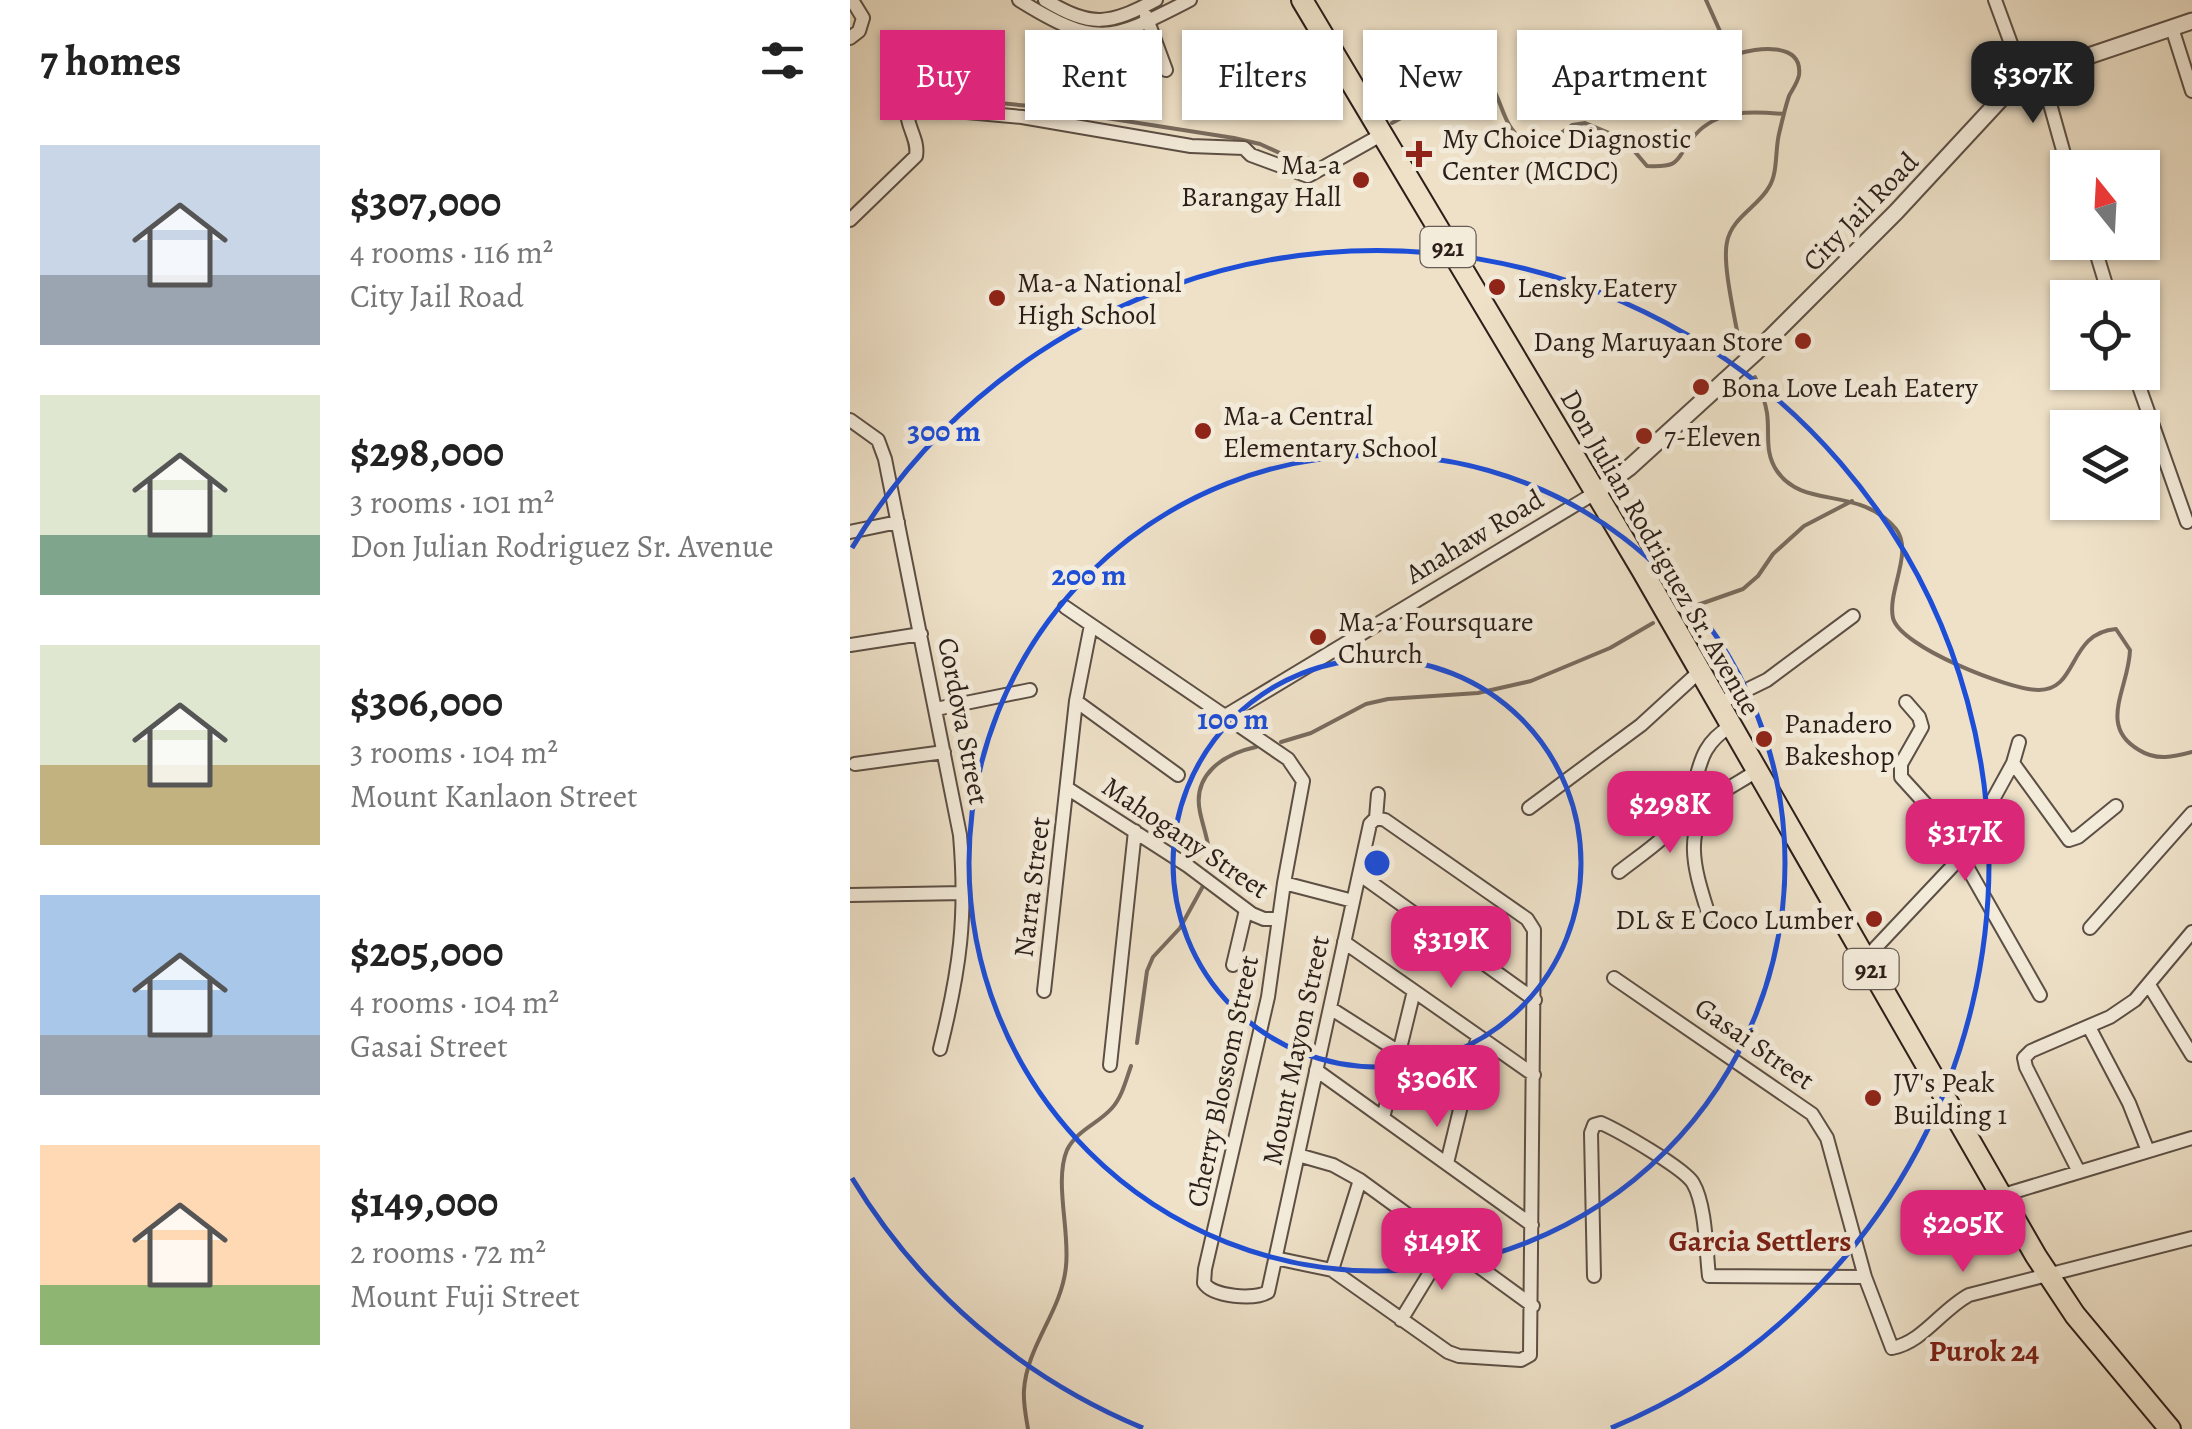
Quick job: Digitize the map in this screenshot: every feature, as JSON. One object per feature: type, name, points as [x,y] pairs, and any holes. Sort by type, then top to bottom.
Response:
[{"type":"main road","name":"Don Julian Rodriguez Sr. Avenue","points":[[1302,0],[1596,492],[2048,1276],[2087,1330],[2170,1429]]},
{"type":"street","points":[[850,38],[859,31],[863,18],[852,0]]},
{"type":"street","points":[[1019,0],[1046,4],[1097,22],[1117,18],[1156,0]]},
{"type":"street","points":[[1046,4],[1072,30],[1098,35],[1148,22],[1190,0]]},
{"type":"street","points":[[1996,0],[2024,79]]},
{"type":"street","points":[[1142,7],[1166,70]]},
{"type":"street","name":"City Jail Road","points":[[1596,492],[1639,459],[1744,364],[1896,212],[1990,108],[2024,79],[2192,22]]},
{"type":"street","points":[[2172,28],[2192,91]]},
{"type":"street","points":[[2041,72],[2063,150]]},
{"type":"street","points":[[850,220],[916,156],[917,144],[906,116],[912,108],[1022,117],[1191,146],[1244,148],[1251,155],[1308,176],[1381,135]]},
{"type":"street","points":[[2140,390],[2188,522]]},
{"type":"street","name":"Cordova Street","points":[[850,420],[872,434],[882,449],[960,834],[964,893],[958,974],[940,1050]]},
{"type":"street","name":"Anahaw Road","points":[[1225,716],[1596,492]]},
{"type":"street","points":[[850,532],[898,522]]},
{"type":"street","points":[[1065,606],[1225,716]]},
{"type":"street","points":[[1718,704],[1767,680],[1853,616]]},
{"type":"street","name":"Narra Street","points":[[1044,991],[1076,701],[1091,624]]},
{"type":"street","points":[[850,644],[921,634]]},
{"type":"street","points":[[1529,808],[1641,725],[1700,671]]},
{"type":"street","points":[[936,710],[1030,690]]},
{"type":"street","points":[[1076,701],[1178,776]]},
{"type":"street","points":[[1906,702],[1922,727],[1901,764],[1901,777],[1935,812],[2040,996]]},
{"type":"street","name":"Cherry Blossom Street","points":[[1225,716],[1288,759],[1300,773],[1304,791],[1284,884],[1268,997],[1205,1269],[1206,1287],[1212,1291],[1265,1294]]},
{"type":"street","points":[[1618,872],[1675,824],[1684,811],[1708,743],[1731,726]]},
{"type":"street","points":[[1865,959],[1962,856],[2013,763],[2018,742]]},
{"type":"street","points":[[855,764],[944,752]]},
{"type":"street","points":[[2013,763],[2069,840],[2078,838],[2116,806]]},
{"type":"street","points":[[1709,916],[1692,856],[1698,824],[1715,798],[1756,771]]},
{"type":"street","name":"Mahogany Street","points":[[1067,788],[1135,830],[1246,910],[1264,920],[1279,920]]},
{"type":"street","name":"Mount Mayon Street","points":[[1265,1294],[1370,824],[1376,818],[1378,794]]},
{"type":"street","points":[[2090,928],[2192,814]]},
{"type":"street","points":[[1275,1258],[1332,1270],[1437,1346],[1459,1356],[1528,1358],[1532,1350],[1535,937],[1526,919],[1385,820],[1376,818]]},
{"type":"street","points":[[1110,1065],[1135,830]]},
{"type":"street","points":[[1359,874],[1536,1000]]},
{"type":"street","points":[[1284,884],[1353,900]]},
{"type":"street","points":[[850,896],[964,893]]},
{"type":"street","points":[[1234,964],[1246,910]]},
{"type":"street","points":[[2079,1172],[2024,1062],[2032,1052],[2122,1009],[2149,985],[2192,932]]},
{"type":"street","points":[[1344,942],[1534,1075]]},
{"type":"street","name":"Gasai Street","points":[[1614,978],[1812,1114],[1827,1138],[1866,1277],[1892,1348],[1910,1342],[1969,1295],[2048,1276]]},
{"type":"street","points":[[2149,985],[2187,1034],[2192,1055]]},
{"type":"street","points":[[1383,1118],[1414,992]]},
{"type":"street","points":[[1330,1008],[1399,1052]]},
{"type":"street","points":[[2089,1026],[2129,1103],[2148,1151]]},
{"type":"street","points":[[1446,1163],[1478,1036]]},
{"type":"street","points":[[1316,1070],[1532,1225]]},
{"type":"street","points":[[1594,1276],[1591,1134],[1594,1126],[1601,1123],[1654,1154],[1694,1184],[1710,1276],[1866,1277]]},
{"type":"street","points":[[2000,1196],[2192,1138]]},
{"type":"street","points":[[1298,1156],[1333,1165],[1360,1180],[1532,1306]]},
{"type":"street","points":[[1332,1270],[1360,1180]]},
{"type":"street","points":[[2048,1276],[2192,1238]]},
{"type":"street","points":[[1401,1320],[1448,1243]]},
{"type":"shaded area","points":[[1405,1061],[1463,1073],[1457,1101],[1399,1089]]},
{"type":"waterway","points":[[1706,0],[1728,49],[1737,54],[1776,49],[1794,57],[1798,64],[1798,78],[1779,134],[1772,181],[1734,226],[1727,242],[1728,277],[1739,342]]},
{"type":"waterway","points":[[1392,123],[1479,75],[1487,80],[1509,125],[1523,140],[1554,138],[1572,125],[1585,123],[1624,139],[1647,166],[1659,166],[1677,160],[1695,135],[1714,120],[1748,112],[1784,114]]},
{"type":"waterway","points":[[1005,104],[1234,138],[1260,144],[1295,160],[1310,158]]},
{"type":"waterway","points":[[1755,377],[1766,408],[1773,464],[1788,483],[1816,495],[1865,507],[1896,529],[1902,549],[1892,607],[1900,629],[1958,665],[2005,683],[2038,690],[2061,681],[2089,640],[2116,629],[2130,650],[2118,705],[2120,730],[2139,750],[2152,756],[2192,752]]},
{"type":"waterway","points":[[1689,608],[1743,589],[1804,526],[1852,501]]},
{"type":"waterway","points":[[1281,742],[1311,733],[1366,704],[1478,693],[1531,681],[1610,648],[1653,623]]},
{"type":"waterway","points":[[1208,868],[1208,846],[1200,812],[1201,787],[1222,761],[1256,747]]},
{"type":"waterway","points":[[1137,1043],[1147,971],[1153,957],[1180,928],[1203,886]]},
{"type":"waterway","points":[[1028,1429],[1024,1400],[1027,1374],[1058,1298],[1066,1266],[1063,1162],[1076,1137],[1115,1104],[1131,1066]]},
{"type":"place","name":"My Choice Diagnostic Center (MCDC)","points":[[1419,154]]},
{"type":"place","name":"Ma-a Barangay Hall","points":[[1361,180]]},
{"type":"place","name":"Lensky Eatery","points":[[1497,287]]},
{"type":"place","name":"Ma-a National High School","points":[[997,298]]},
{"type":"place","name":"Dang Maruyaan Store","points":[[1803,341]]},
{"type":"place","name":"Bona Love Leah Eatery","points":[[1701,387]]},
{"type":"place","name":"Ma-a Central Elementary School","points":[[1203,431]]},
{"type":"place","name":"7-Eleven","points":[[1644,436]]},
{"type":"place","name":"Ma-a Foursquare Church","points":[[1318,637]]},
{"type":"place","name":"Panadero Bakeshop","points":[[1764,739]]},
{"type":"place","name":"DL & E Coco Lumber","points":[[1874,919]]},
{"type":"place","name":"JV's Peak Building 1","points":[[1873,1098]]},
{"type":"district","name":"Garcia Settlers","points":[[1760,1241]]},
{"type":"district","name":"Purok 24","points":[[1984,1351]]}]
